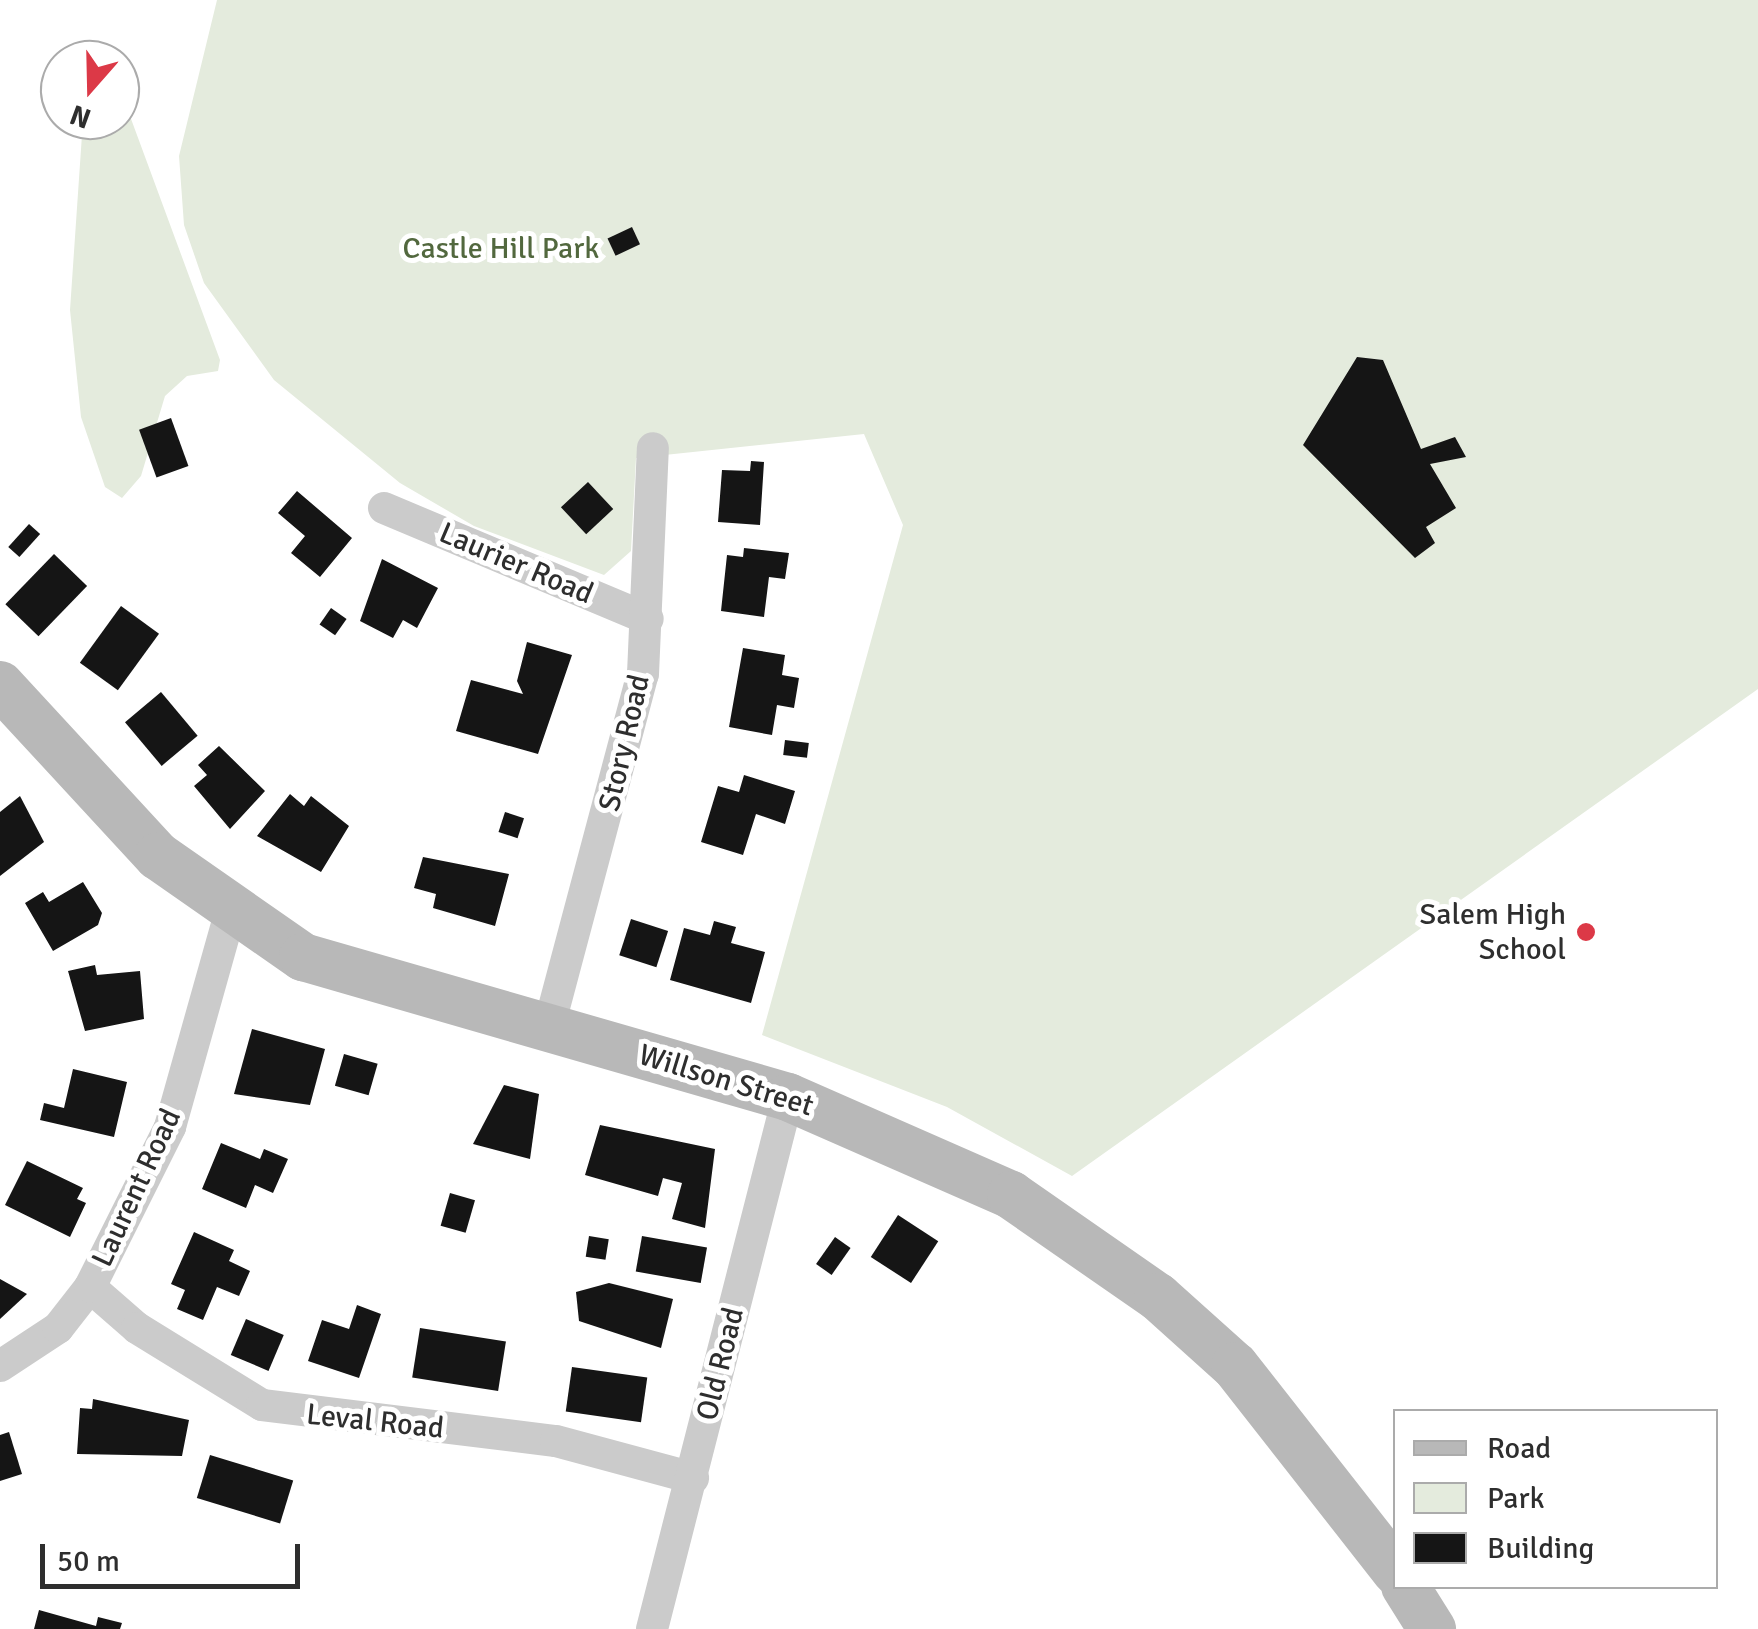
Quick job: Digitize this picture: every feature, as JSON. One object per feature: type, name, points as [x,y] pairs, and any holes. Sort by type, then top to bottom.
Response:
[{"type":"street","name":"Story Road","points":[[548,1030],[643,674],[652,448]]},
{"type":"street","name":"Laurier Road","points":[[384,508],[648,619]]},
{"type":"street","name":"Willson Street","points":[[0,685],[158,856],[230,914],[347,974],[788,1097],[1011,1195],[1158,1297],[1281,1416],[1393,1568]]},
{"type":"street","name":"Laurent Road","points":[[0,1366],[58,1328],[90,1287],[170,1127],[230,914]]},
{"type":"street","name":"Old Road","points":[[652,1629],[788,1097]]},
{"type":"street","name":"Leval Road","points":[[90,1287],[137,1328],[262,1405],[556,1441],[693,1478]]},
{"type":"street","points":[[1407,1589],[1432,1629]]},
{"type":"green space","name":"Castle Hill Park","points":[[217,0],[1758,0],[1758,689],[1072,1176],[947,1107],[762,1035],[903,525],[864,434],[636,458],[631,551],[604,575],[474,526],[400,483],[274,380],[204,283],[184,225],[179,156]]},
{"type":"green space","points":[[82,140],[139,140],[220,360],[218,371],[187,376],[165,396],[141,476],[122,498],[105,487],[81,417],[70,310]]},
{"type":"building","points":[[632,227],[640,244],[616,256],[608,238]]},
{"type":"building","points":[[1357,357],[1383,360],[1421,449],[1455,437],[1466,457],[1430,464],[1456,508],[1426,527],[1435,543],[1415,558],[1303,445]]},
{"type":"building","points":[[171,418],[188,466],[156,478],[139,430]]},
{"type":"building","points":[[751,461],[764,462],[760,525],[718,522],[722,470],[750,471]]},
{"type":"building","points":[[588,482],[613,509],[586,534],[561,507]]},
{"type":"building","points":[[297,491],[352,538],[320,577],[291,553],[305,536],[278,513]]},
{"type":"building","points":[[29,524],[40,534],[19,557],[8,547]]},
{"type":"building","points":[[744,548],[789,553],[785,579],[769,577],[764,617],[721,611],[727,555],[743,557]]},
{"type":"building","points":[[54,554],[87,586],[38,636],[5,604]]},
{"type":"building","points":[[382,559],[438,588],[417,628],[403,620],[393,638],[360,621]]},
{"type":"building","points":[[121,606],[159,634],[118,690],[80,663]]},
{"type":"building","points":[[331,608],[347,619],[335,635],[320,624]]},
{"type":"building","points":[[527,642],[572,655],[538,754],[456,731],[471,680],[523,694],[517,681]]},
{"type":"building","points":[[743,648],[785,655],[782,675],[799,678],[794,708],[777,705],[772,735],[729,727]]},
{"type":"building","points":[[161,692],[198,736],[162,766],[125,722]]},
{"type":"building","points":[[785,740],[809,743],[807,758],[783,755]]},
{"type":"building","points":[[219,746],[265,791],[230,829],[194,786],[207,775],[198,765]]},
{"type":"building","points":[[744,775],[795,791],[785,824],[756,814],[743,855],[701,842],[718,786],[739,792]]},
{"type":"building","points":[[290,794],[304,806],[311,796],[349,826],[321,872],[257,836]]},
{"type":"building","points":[[20,796],[44,842],[0,876],[0,812]]},
{"type":"building","points":[[505,812],[524,818],[518,838],[499,832]]},
{"type":"building","points":[[423,857],[509,874],[495,926],[433,908],[436,894],[414,888]]},
{"type":"building","points":[[83,882],[102,913],[98,925],[53,951],[25,903],[43,892],[49,902]]},
{"type":"building","points":[[631,919],[668,931],[656,967],[619,955]]},
{"type":"building","points":[[714,921],[736,927],[731,943],[765,952],[751,1003],[670,980],[684,928],[710,935]]},
{"type":"building","points":[[95,965],[97,975],[140,971],[144,1019],[85,1031],[68,971]]},
{"type":"building","points":[[252,1029],[325,1049],[310,1105],[234,1094]]},
{"type":"building","points":[[344,1054],[378,1064],[369,1095],[335,1086]]},
{"type":"building","points":[[73,1069],[127,1082],[114,1137],[40,1120],[44,1103],[64,1108]]},
{"type":"building","points":[[504,1085],[539,1094],[530,1159],[473,1144]]},
{"type":"building","points":[[600,1125],[715,1149],[705,1228],[672,1219],[682,1183],[663,1178],[658,1196],[585,1175]]},
{"type":"building","points":[[221,1143],[260,1159],[264,1149],[288,1159],[273,1193],[255,1185],[246,1208],[202,1189]]},
{"type":"building","points":[[27,1161],[83,1188],[77,1199],[86,1203],[70,1237],[5,1205]]},
{"type":"building","points":[[450,1193],[475,1200],[466,1233],[441,1226]]},
{"type":"building","points":[[898,1215],[938,1241],[911,1283],[871,1257]]},
{"type":"building","points":[[194,1232],[234,1250],[229,1261],[250,1271],[239,1296],[217,1287],[203,1320],[177,1309],[185,1290],[171,1284]]},
{"type":"building","points":[[589,1236],[609,1239],[605,1260],[586,1257]]},
{"type":"building","points":[[642,1236],[707,1247],[701,1283],[636,1271]]},
{"type":"building","points":[[835,1237],[851,1248],[832,1275],[816,1264]]},
{"type":"building","points":[[0,1279],[27,1294],[0,1319]]},
{"type":"building","points":[[609,1283],[673,1299],[661,1348],[579,1321],[576,1292]]},
{"type":"building","points":[[357,1305],[381,1314],[359,1378],[308,1361],[322,1320],[349,1329]]},
{"type":"building","points":[[246,1319],[284,1335],[269,1371],[231,1355]]},
{"type":"building","points":[[420,1328],[506,1342],[498,1391],[412,1377]]},
{"type":"building","points":[[572,1367],[647,1378],[641,1422],[566,1412]]},
{"type":"building","points":[[93,1399],[189,1420],[182,1456],[77,1454],[80,1408],[92,1409]]},
{"type":"building","points":[[9,1432],[22,1474],[0,1481],[0,1435]]},
{"type":"building","points":[[210,1455],[293,1480],[280,1523],[197,1498]]},
{"type":"building","points":[[39,1610],[96,1626],[98,1617],[122,1623],[120,1629],[34,1629]]},
{"type":"place","name":"Salem High School","points":[[1586,932]]}]
